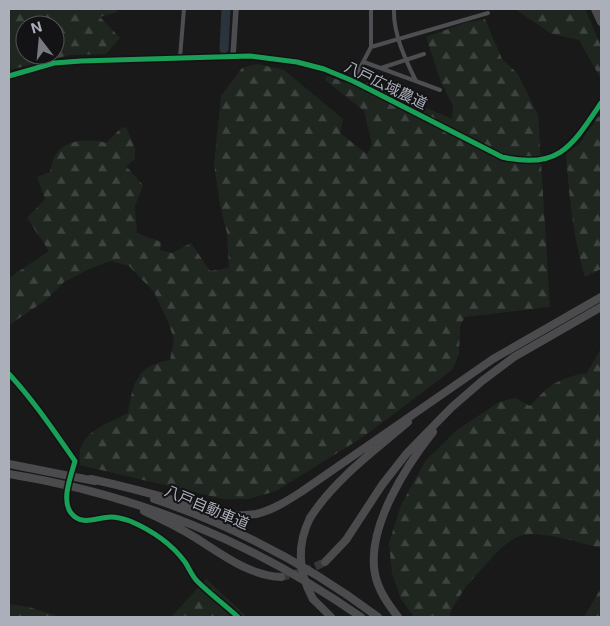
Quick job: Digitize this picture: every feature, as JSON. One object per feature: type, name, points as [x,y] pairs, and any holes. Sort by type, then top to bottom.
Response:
[{"type":"highway","points":[[595,9],[601,22]]},
{"type":"highway","points":[[91,479],[227,514],[247,515],[278,506],[511,348],[601,297]]},
{"type":"highway","points":[[325,562],[346,540],[382,485],[407,453],[436,422],[498,368],[601,307]]},
{"type":"highway","points":[[331,617],[313,599],[303,576],[300,554],[302,537],[310,518],[325,498],[352,471],[410,421],[463,380]]},
{"type":"highway","points":[[398,617],[384,597],[375,576],[373,554],[378,531],[396,486],[414,456],[438,425],[466,395]]},
{"type":"highway","name":"八戸自動車道","points":[[9,464],[91,479],[190,512],[251,540],[320,578],[378,617]]},
{"type":"highway","name":"八戸自動車道","points":[[9,474],[62,483],[174,517],[257,553],[313,584],[361,617]]},
{"type":"highway","points":[[91,491],[137,508],[167,522],[243,567],[262,574],[281,576]]},
{"type":"street","points":[[180,57],[184,9]]},
{"type":"street","points":[[232,56],[236,9]]},
{"type":"street","points":[[353,81],[372,47],[371,9]]},
{"type":"street","points":[[394,9],[394,18],[405,60],[416,81]]},
{"type":"street","points":[[372,47],[488,13]]},
{"type":"street","points":[[381,68],[424,54]]},
{"type":"street","name":"八戸広域農道","points":[[9,76],[54,63],[180,57],[270,57],[324,69],[353,81],[502,157],[522,162],[548,158],[571,144],[582,132],[601,103]]},
{"type":"street","points":[[364,62],[440,90]]},
{"type":"street","points":[[9,374],[43,414],[75,461]]},
{"type":"street","points":[[67,493],[68,507],[79,520],[120,518],[159,537],[172,547],[185,562],[196,580],[238,617]]},
{"type":"green space","points":[[9,9],[117,9],[117,12],[100,17],[120,38],[106,54],[65,56],[65,15],[15,15],[15,65],[29,65],[9,70]]},
{"type":"green space","points":[[515,9],[585,9],[601,46],[601,79],[579,40],[552,34]]},
{"type":"green space","points":[[485,19],[502,59],[518,74],[538,115],[550,307],[465,317],[460,326],[459,354],[452,370],[363,437],[276,491],[249,499],[223,499],[80,465],[80,449],[88,436],[100,427],[128,413],[138,377],[150,366],[170,360],[174,340],[169,324],[154,292],[129,266],[111,261],[91,268],[64,282],[46,300],[9,325],[9,278],[49,251],[27,218],[45,199],[37,177],[50,172],[53,160],[59,150],[78,141],[100,141],[106,143],[120,129],[126,127],[135,149],[135,159],[126,166],[143,185],[135,206],[137,233],[161,242],[160,250],[172,253],[191,243],[210,271],[229,268],[227,233],[220,205],[214,164],[221,96],[242,68],[257,64],[284,70],[343,119],[340,133],[367,154],[372,145],[364,111],[325,80],[327,76],[350,84],[369,83],[452,119],[453,106],[441,82],[426,37],[465,23]]},
{"type":"green space","points":[[601,115],[601,269],[585,277],[570,200],[566,154],[580,143]]},
{"type":"green space","points":[[600,350],[601,548],[545,535],[523,535],[515,538],[497,552],[471,581],[449,617],[414,617],[401,599],[392,573],[389,543],[401,505],[426,460],[457,430],[499,402],[515,398],[530,406],[543,393],[561,380],[587,373]]},
{"type":"green space","points":[[206,579],[247,617],[171,617]]},
{"type":"green space","points":[[601,588],[601,617],[584,617]]},
{"type":"green space","points":[[9,604],[29,607],[57,616],[77,617],[9,617]]},
{"type":"waterway","points":[[224,49],[226,9]]},
{"type":"tunnel","points":[[67,493],[75,461]]},
{"type":"tunnel","points":[[281,577],[306,571],[325,562]]},
{"type":"cycle path","points":[[9,76],[54,63],[81,61],[250,56],[297,62],[324,69],[353,81],[502,157],[521,160],[537,160],[551,157],[562,151],[581,131],[601,103]]},
{"type":"cycle path","points":[[9,374],[35,405],[75,461],[67,495],[68,508],[71,513],[80,520],[106,517],[120,518],[153,533],[179,555],[197,581],[238,617]]}]
